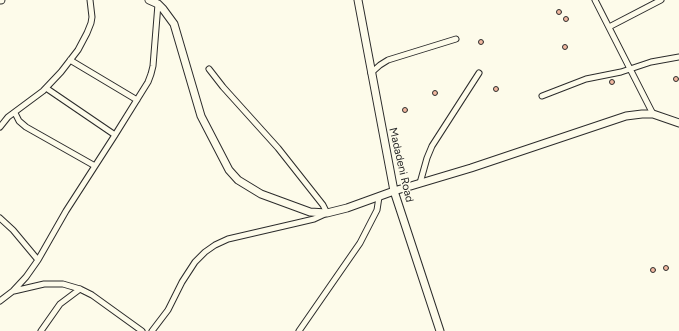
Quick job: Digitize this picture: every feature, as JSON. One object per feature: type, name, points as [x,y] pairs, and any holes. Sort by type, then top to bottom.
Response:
[{"type":"street","points":[[0,127],[8,117],[46,88],[78,50],[87,33],[92,17],[90,0]]},
{"type":"street","points":[[149,0],[161,5],[174,24],[201,116],[229,170],[238,180],[261,194],[310,212],[327,213]]},
{"type":"street","name":"Madadeni Road","points":[[358,0],[394,191],[440,331]]},
{"type":"street","points":[[595,0],[631,68],[653,114]]},
{"type":"street","points":[[609,27],[661,0]]},
{"type":"street","points":[[0,301],[13,291],[26,277],[38,260],[66,211],[137,100],[151,74],[161,5]]},
{"type":"street","points":[[371,73],[380,64],[388,60],[456,39]]},
{"type":"street","points":[[542,96],[586,79],[652,62],[679,57]]},
{"type":"street","points":[[70,60],[137,100]]},
{"type":"street","points":[[210,69],[278,148],[327,213]]},
{"type":"street","points":[[420,183],[426,158],[432,146],[479,73]]},
{"type":"street","points":[[46,88],[115,135]]},
{"type":"street","points":[[15,113],[19,121],[26,127],[95,166]]},
{"type":"street","points":[[152,331],[168,310],[182,282],[195,262],[210,248],[228,239],[314,219],[327,213],[347,208],[394,191],[626,116],[653,114],[679,123]]},
{"type":"street","points":[[299,331],[360,243],[378,210],[379,197]]},
{"type":"street","points":[[0,218],[13,230],[38,260]]},
{"type":"street","points":[[13,291],[44,284],[63,284],[80,289],[92,295],[142,331]]},
{"type":"street","points":[[41,331],[60,304],[80,289]]},
{"type":"building","points":[[557,10],[561,10],[561,14],[557,14]]},
{"type":"building","points":[[564,17],[568,17],[568,21],[564,21]]},
{"type":"building","points":[[479,40],[483,40],[483,44],[479,44]]},
{"type":"building","points":[[563,45],[567,45],[567,49],[563,49]]},
{"type":"building","points":[[674,77],[678,77],[678,81],[674,81]]},
{"type":"building","points":[[610,80],[614,80],[614,84],[610,84]]},
{"type":"building","points":[[494,87],[498,87],[498,91],[494,91]]},
{"type":"building","points":[[433,91],[437,91],[437,95],[433,95]]},
{"type":"building","points":[[403,108],[407,108],[407,112],[403,112]]},
{"type":"building","points":[[664,266],[668,266],[668,270],[664,270]]},
{"type":"building","points":[[651,268],[655,268],[655,272],[651,272]]}]
